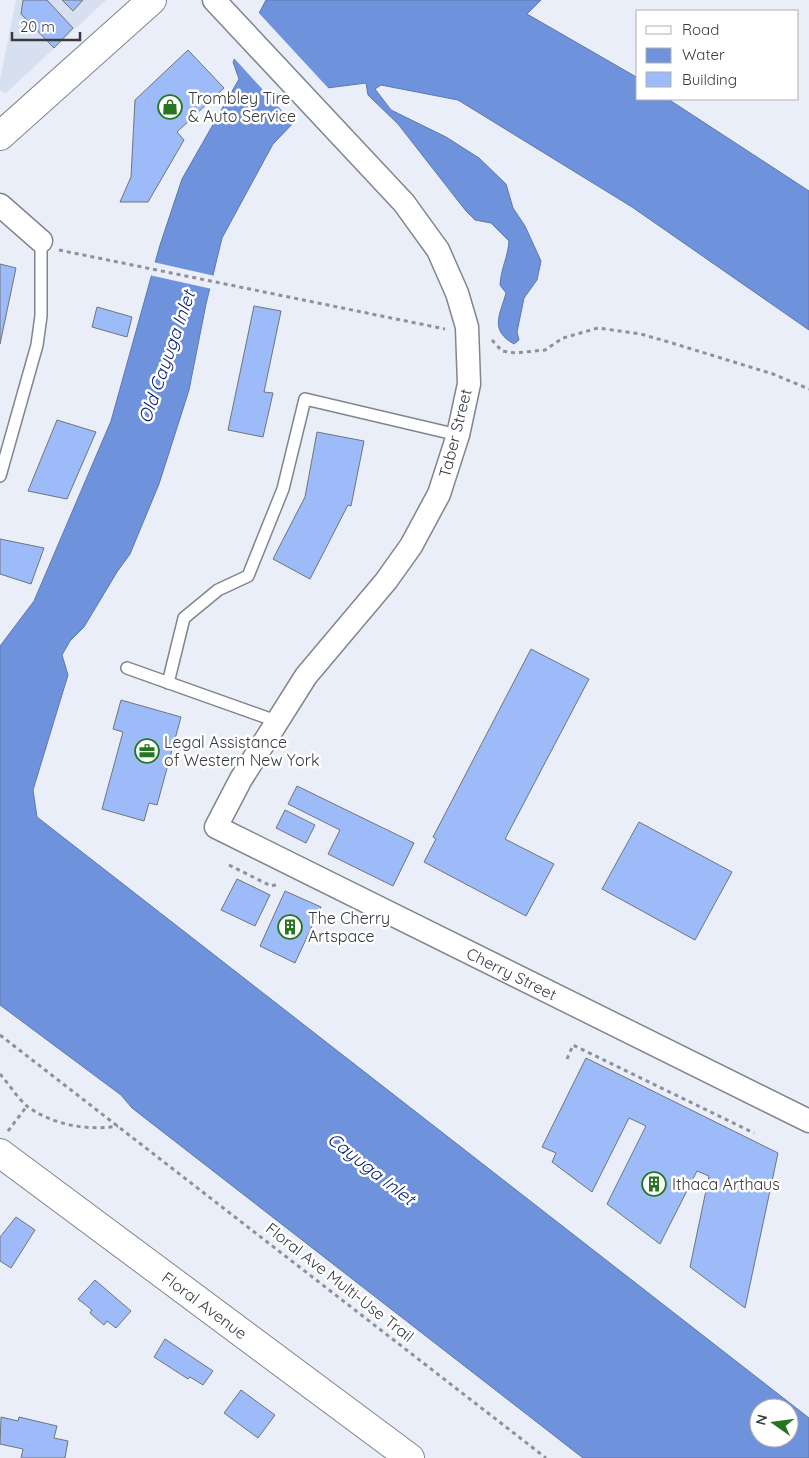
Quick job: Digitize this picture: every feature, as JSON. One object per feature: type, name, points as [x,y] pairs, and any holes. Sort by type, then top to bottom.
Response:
[{"type":"main road","points":[[0,136],[152,0]]},
{"type":"main road","name":"Floral Avenue","points":[[2,1144],[410,1458]]},
{"type":"street","name":"Taber Street","points":[[214,0],[404,203],[438,250],[457,293],[476,325],[469,384],[458,435],[439,494],[411,546],[386,581],[306,676],[241,779],[216,827]]},
{"type":"street","points":[[0,205],[41,241]]},
{"type":"street","name":"Cherry Street","points":[[216,827],[809,1121]]},
{"type":"lane","points":[[0,476],[37,346],[42,307],[41,241]]},
{"type":"lane","points":[[168,683],[184,618],[218,590],[248,576],[283,489],[305,400],[458,435]]},
{"type":"lane","points":[[127,668],[276,721]]},
{"type":"path","points":[[41,241],[64,252],[447,330],[476,325],[502,351],[515,353],[545,350],[563,338],[598,328],[642,334],[773,374],[809,390]]},
{"type":"path","name":"Floral Ave Multi-Use Trail","points":[[0,1036],[546,1458]]},
{"type":"path","points":[[567,1059],[573,1045],[754,1133]]},
{"type":"path","points":[[0,1074],[27,1106],[72,1126],[98,1129],[118,1126]]},
{"type":"path","points":[[2,1144],[27,1106]]},
{"type":"shaded area","points":[[16,0],[106,0],[6,93],[0,90],[0,80]]},
{"type":"water","points":[[266,0],[541,0],[527,14],[636,77],[636,100],[670,100],[809,191],[809,330],[632,207],[458,100],[381,85],[375,89],[391,110],[446,137],[479,158],[506,184],[513,208],[525,226],[541,261],[537,280],[524,298],[517,332],[519,340],[514,344],[501,333],[498,322],[506,293],[500,285],[509,241],[491,223],[475,220],[466,211],[398,124],[368,95],[366,83],[327,88],[273,144],[222,238],[206,304],[189,390],[159,484],[130,554],[84,627],[70,641],[62,655],[68,675],[33,790],[37,817],[783,1398],[749,1398],[749,1448],[799,1448],[799,1410],[809,1418],[809,1458],[583,1458],[132,1108],[121,1095],[0,1005],[0,646],[34,601],[111,421],[160,245],[182,179],[239,79],[233,62]]},
{"type":"pier","points":[[257,11],[330,90],[295,125],[233,57]]},
{"type":"pier","points":[[153,262],[215,276],[212,289],[149,275]]},
{"type":"building","points":[[23,0],[47,0],[73,28],[54,48],[21,14]]},
{"type":"building","points":[[62,0],[83,0],[73,11]]},
{"type":"building","points":[[188,50],[224,88],[177,132],[184,140],[148,202],[120,202],[131,177],[135,100]]},
{"type":"building","points":[[0,264],[16,268],[0,344]]},
{"type":"building","points":[[254,306],[281,311],[264,392],[273,393],[263,437],[228,430]]},
{"type":"building","points":[[97,307],[132,317],[127,337],[92,327]]},
{"type":"building","points":[[57,420],[96,432],[67,499],[28,491]]},
{"type":"building","points":[[317,432],[364,441],[351,506],[348,505],[310,579],[273,559],[305,497]]},
{"type":"building","points":[[0,539],[44,548],[31,584],[0,574]]},
{"type":"building","points":[[531,649],[589,679],[505,839],[554,864],[526,916],[424,862],[436,839],[433,837]]},
{"type":"building","points":[[121,700],[181,717],[157,805],[149,803],[144,821],[102,809],[123,732],[113,729]]},
{"type":"building","points":[[297,786],[414,843],[393,886],[328,854],[340,830],[288,804]]},
{"type":"building","points":[[285,810],[315,825],[306,843],[276,828]]},
{"type":"building","points":[[639,822],[732,872],[695,940],[602,889]]},
{"type":"building","points":[[237,879],[270,895],[255,926],[221,910]]},
{"type":"building","name":"The Cherry Artspace","points":[[285,891],[321,907],[295,963],[260,946]]},
{"type":"building","name":"Ithaca Arthaus","points":[[586,1058],[778,1153],[745,1308],[690,1267],[709,1176],[697,1171],[660,1244],[607,1204],[646,1126],[629,1118],[592,1192],[552,1162],[556,1153],[542,1147]]},
{"type":"building","points":[[16,1217],[35,1230],[11,1268],[0,1261],[0,1237]]},
{"type":"building","points":[[95,1280],[131,1311],[116,1328],[107,1321],[104,1325],[90,1313],[92,1310],[78,1299]]},
{"type":"building","points":[[165,1339],[213,1371],[203,1385],[190,1377],[188,1379],[154,1357]]},
{"type":"building","points":[[241,1390],[275,1415],[258,1438],[224,1413]]},
{"type":"building","points":[[1,1417],[18,1421],[19,1417],[57,1426],[54,1438],[68,1441],[65,1458],[21,1458],[23,1449],[0,1444]]},
{"type":"place","name":"Trombley Tire & Auto Service","points":[[170,107]]},
{"type":"place","name":"Legal Assistance of Western New York","points":[[147,751]]},
{"type":"place","name":"The Cherry Artspace","points":[[290,927]]},
{"type":"place","name":"Ithaca Arthaus","points":[[654,1184]]},
{"type":"water label","name":"Old Cayuga Inlet","points":[[167,357]]},
{"type":"water label","name":"Cayuga Inlet","points":[[371,1169]]}]
